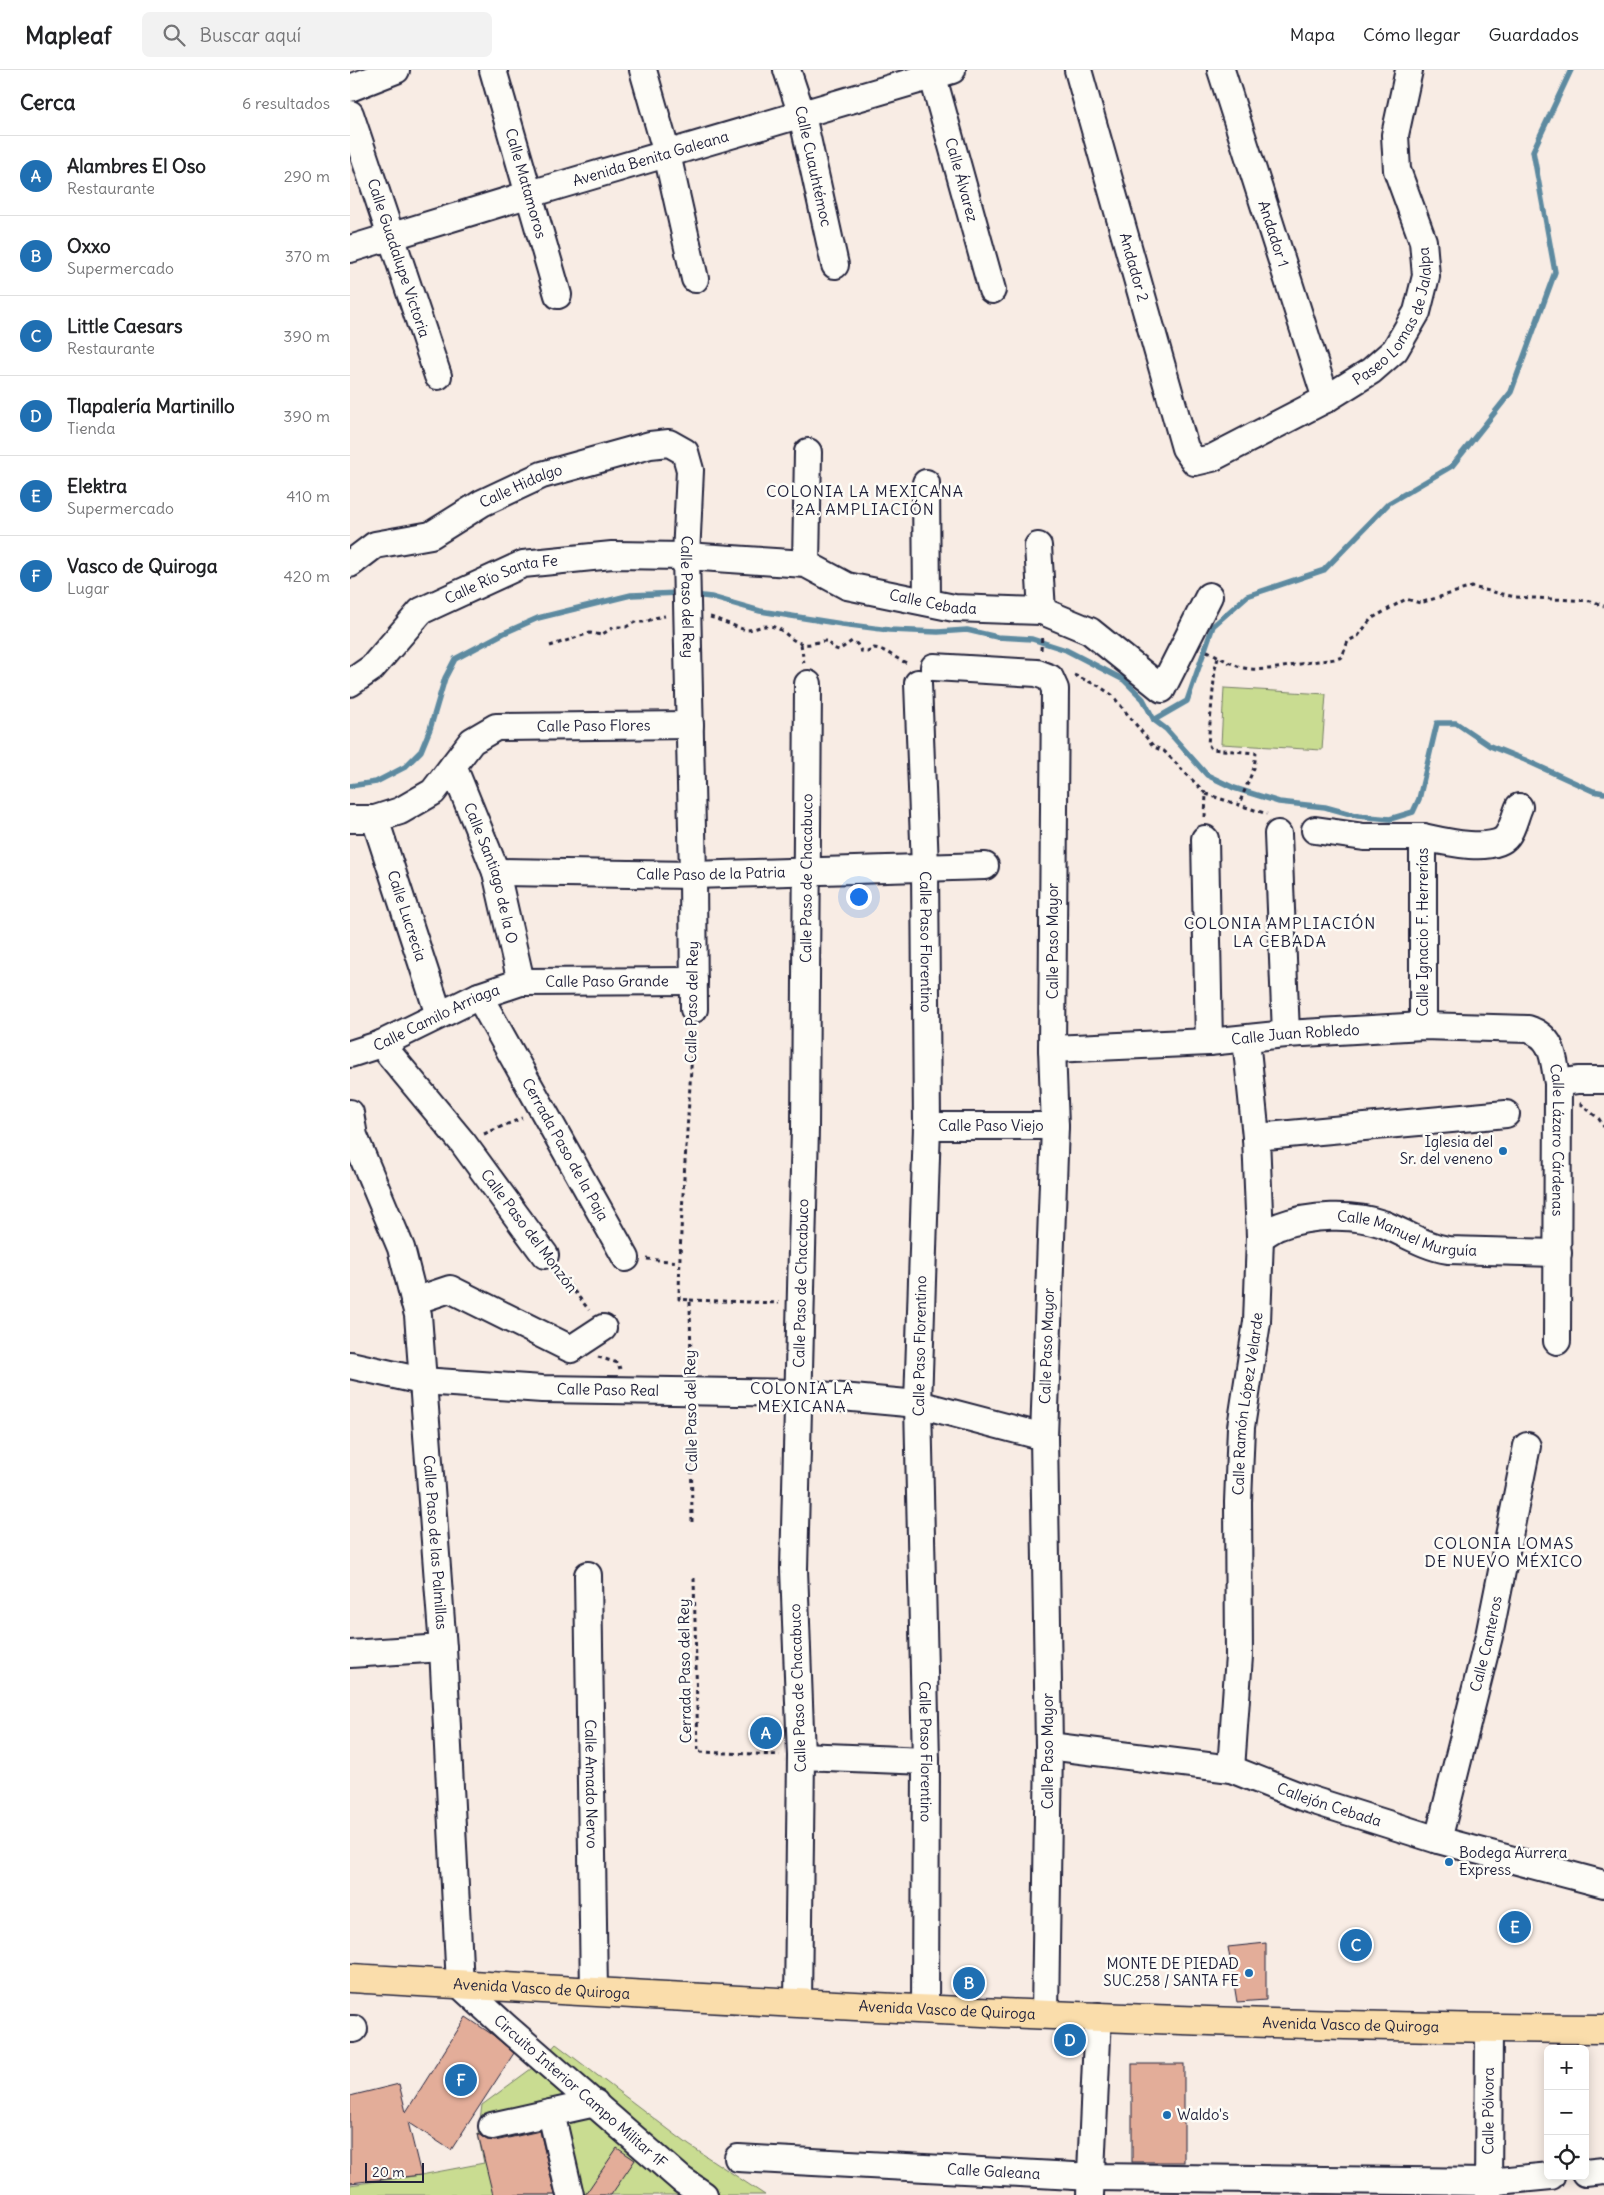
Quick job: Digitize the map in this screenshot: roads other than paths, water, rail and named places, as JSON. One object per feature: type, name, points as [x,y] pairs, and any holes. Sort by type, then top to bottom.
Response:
[{"type":"main road","name":"Avenida Vasco de Quiroga","points":[[350,1978],[1045,2015],[1489,2028],[1604,2028]]},
{"type":"street","points":[[350,88],[396,70]]},
{"type":"street","name":"Calle Matamoros","points":[[493,70],[558,295]]},
{"type":"street","points":[[642,70],[667,154],[695,280]]},
{"type":"street","name":"Calle Cuauhtémoc","points":[[787,70],[802,115],[835,265]]},
{"type":"street","name":"Andador 2","points":[[1078,70],[1185,448],[1195,462]]},
{"type":"street","name":"Andador 1","points":[[1221,70],[1326,399]]},
{"type":"street","name":"Paseo Lomas de Jalalpa","points":[[1195,462],[1212,458],[1326,399],[1371,371],[1396,350],[1417,312],[1426,276],[1423,241],[1397,170],[1395,135],[1409,70]]},
{"type":"street","name":"Avenida Benita Galeana","points":[[350,250],[530,194],[802,115],[939,72]]},
{"type":"street","name":"Calle Álvarez","points":[[939,72],[992,290]]},
{"type":"street","name":"Calle Guadalupe Victoria","points":[[350,114],[393,237],[438,376]]},
{"type":"street","name":"Calle Hidalgo","points":[[350,564],[375,545],[431,534],[482,503],[542,475],[650,445],[669,443],[684,452],[690,470]]},
{"type":"street","points":[[806,564],[808,452]]},
{"type":"street","name":"Calle Paso del Rey","points":[[690,470],[686,563],[679,612],[690,725],[694,1009]]},
{"type":"street","points":[[926,484],[927,602]]},
{"type":"street","points":[[1038,546],[1042,611]]},
{"type":"street","name":"Calle Río Santa Fe","points":[[350,682],[372,668],[421,611],[523,564],[612,555],[686,563]]},
{"type":"street","name":"Calle Cebada","points":[[686,563],[806,564],[847,586],[954,608],[1042,611],[1090,631],[1162,689],[1209,596]]},
{"type":"street","name":"Calle Paso Florentino","points":[[925,2009],[926,1761],[918,1404],[927,1126],[926,675],[1037,674],[1050,678]]},
{"type":"street","name":"Calle Paso Mayor","points":[[1045,2015],[1049,1746],[1044,1437],[1055,1126],[1052,1049],[1054,690],[1050,678]]},
{"type":"street","name":"Calle Paso de Chacabuco","points":[[798,2002],[801,1756],[794,1569],[806,1129],[808,684]]},
{"type":"street","name":"Calle Paso Flores","points":[[453,766],[472,741],[496,727],[690,725]]},
{"type":"street","points":[[363,819],[400,811],[434,792],[453,766]]},
{"type":"street","name":"Calle Santiago de la O","points":[[453,766],[496,872],[521,982]]},
{"type":"street","name":"Calle Ignacio F. Herrerías","points":[[1423,1026],[1423,837],[1461,845],[1495,844],[1506,837],[1519,807]]},
{"type":"street","name":"Calle Lucrecia","points":[[363,819],[439,1015]]},
{"type":"street","points":[[1315,830],[1364,837],[1423,837]]},
{"type":"street","points":[[1278,834],[1286,1034]]},
{"type":"street","points":[[1205,839],[1209,1042]]},
{"type":"street","name":"Calle Paso de la Patria","points":[[496,872],[693,875],[985,866]]},
{"type":"street","name":"Calle Paso Grande","points":[[521,982],[694,981]]},
{"type":"street","name":"Calle Camilo Arriaga","points":[[350,1054],[381,1044],[479,996],[521,982]]},
{"type":"street","name":"Cerrada Paso de la Paja","points":[[479,996],[626,1258]]},
{"type":"street","name":"Calle Juan Robledo","points":[[1052,1049],[1209,1042],[1286,1034],[1423,1026],[1528,1029],[1539,1033]]},
{"type":"street","name":"Calle Lázaro Cárdenas","points":[[1539,1033],[1551,1045],[1558,1083],[1558,1253]]},
{"type":"street","name":"Calle Ramón López Velarde","points":[[1232,1769],[1239,1656],[1238,1502],[1241,1427],[1257,1322],[1260,1238],[1256,1137],[1246,1039]]},
{"type":"street","name":"Calle Paso del Monzón","points":[[381,1044],[463,1143],[546,1256]]},
{"type":"street","points":[[1558,1083],[1578,1080],[1604,1080]]},
{"type":"street","points":[[1256,1137],[1506,1114]]},
{"type":"street","name":"Calle Paso Viejo","points":[[927,1126],[1055,1126]]},
{"type":"street","name":"Calle Paso de las Palmillas","points":[[351,1128],[401,1248],[418,1315],[443,1648],[460,1985]]},
{"type":"street","name":"Calle Manuel Murguía","points":[[1260,1238],[1279,1226],[1303,1220],[1359,1218],[1382,1224],[1431,1247],[1448,1250],[1558,1253]]},
{"type":"street","points":[[1557,1341],[1558,1253]]},
{"type":"street","points":[[414,1301],[450,1289],[571,1349],[604,1328]]},
{"type":"street","name":"Calle Paso Real","points":[[350,1365],[422,1381],[542,1389],[798,1393],[918,1404],[1044,1437]]},
{"type":"street","name":"Calle Canteros","points":[[1438,1840],[1489,1636],[1527,1446]]},
{"type":"street","name":"Calle Amado Nervo","points":[[588,1575],[594,1992]]},
{"type":"street","points":[[350,1654],[443,1648]]},
{"type":"street","name":"Callejón Cebada","points":[[1049,1746],[1232,1769],[1302,1796],[1438,1840],[1604,1884]]},
{"type":"street","points":[[801,1756],[926,1761]]},
{"type":"street","name":"Circuito Interior Campo Militar 1F","points":[[460,1985],[682,2180],[704,2195]]},
{"type":"street","points":[[1091,2186],[1098,2016]]},
{"type":"street","name":"Calle Pólvora","points":[[1488,2188],[1489,2028]]},
{"type":"street","points":[[492,2126],[595,2103]]},
{"type":"street","points":[[551,2113],[570,2195]]},
{"type":"street","name":"Calle Galeana","points":[[738,2158],[1091,2186],[1488,2188],[1544,2177]]},
{"type":"street","points":[[1589,2173],[1604,2171]]},
{"type":"waterway","points":[[1154,720],[1187,701],[1213,626],[1247,596],[1324,570],[1389,503],[1452,466],[1511,392],[1555,272],[1533,151],[1571,70]]},
{"type":"waterway","points":[[350,786],[376,782],[405,767],[421,751],[430,729],[445,678],[455,659],[504,633],[538,618],[631,595],[680,593]]},
{"type":"waterway","points":[[694,595],[711,597],[760,611],[842,624],[889,630],[938,632],[967,630],[997,637],[1032,639],[1066,650],[1124,680],[1143,699],[1154,720],[1166,729],[1207,775],[1234,788],[1279,802],[1325,807],[1358,816],[1390,819],[1413,812],[1419,799],[1437,723],[1456,723],[1490,746],[1593,791],[1604,793]]},
{"type":"place","name":"Iglesia del Sr. del veneno","points":[[1503,1151]]},
{"type":"place","name":"Alambres El Oso","points":[[766,1733]]},
{"type":"place","name":"Bodega Aurrera Express","points":[[1449,1862]]},
{"type":"place","name":"Elektra","points":[[1515,1927]]},
{"type":"place","name":"Little Caesars","points":[[1356,1945]]},
{"type":"place","name":"MONTE DE PIEDAD SUC.258 / SANTA FE","points":[[1249,1973]]},
{"type":"place","name":"Oxxo","points":[[969,1983]]},
{"type":"place","name":"Tlapalería Martinillo","points":[[1070,2040]]},
{"type":"place","name":"Vasco de Quiroga","points":[[461,2080]]},
{"type":"place","name":"Waldo's","points":[[1167,2115]]},
{"type":"district","name":"COLONIA LA MEXICANA 2A. AMPLIACIÓN","points":[[865,500]]},
{"type":"district","name":"COLONIA AMPLIACIÓN LA CEBADA","points":[[1280,932]]},
{"type":"district","name":"COLONIA LA MEXICANA","points":[[802,1397]]},
{"type":"district","name":"COLONIA LOMAS DE NUEVO MÉXICO","points":[[1504,1552]]}]
